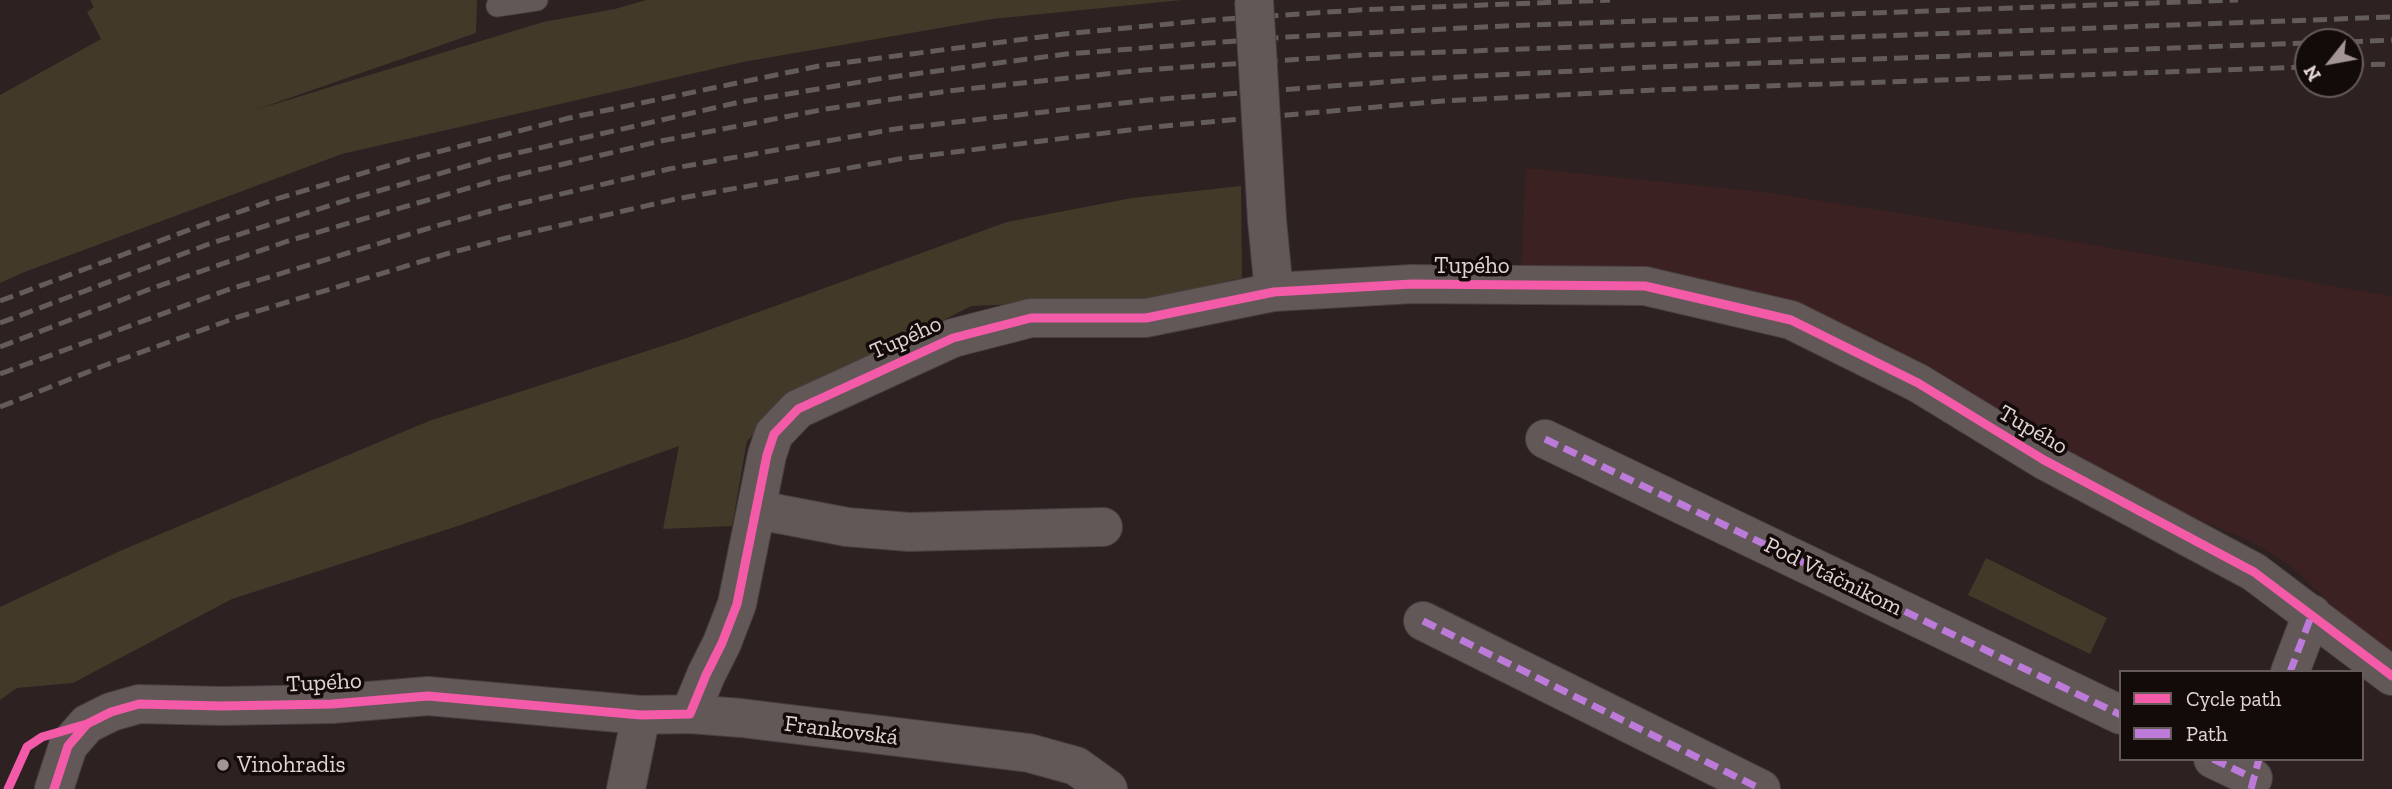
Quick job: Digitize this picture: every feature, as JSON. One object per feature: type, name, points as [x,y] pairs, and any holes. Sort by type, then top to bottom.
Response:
[{"type":"street","points":[[1254,0],[1274,292]]},
{"type":"street","name":"Tupého","points":[[690,714],[737,604],[767,455],[774,434],[799,409],[953,338],[1031,318],[1146,318],[1274,292],[1412,284],[1645,286],[1791,320],[1918,383],[2044,460],[2254,572],[2392,676]]},
{"type":"street","name":"Pod Vtáčnikom","points":[[1545,439],[2119,714]]},
{"type":"street","points":[[758,510],[846,527],[909,532],[1103,527]]},
{"type":"street","points":[[2291,670],[2312,614]]},
{"type":"street","points":[[1423,621],[1761,789]]},
{"type":"street","name":"Tupého","points":[[54,789],[68,746],[87,723],[139,704],[332,704],[428,696],[641,715]]},
{"type":"street","name":"Frankovská","points":[[641,715],[690,714],[741,718],[1029,753],[1076,766],[1108,789]]},
{"type":"street","points":[[626,789],[641,715]]},
{"type":"street","points":[[2218,761],[2254,776]]},
{"type":"lane","points":[[497,6],[537,0]]},
{"type":"shaded area","points":[[90,0],[477,0],[476,33],[255,110],[543,22],[615,9],[646,0],[1182,0],[992,19],[743,62],[342,154],[0,283],[0,95],[101,39],[87,12],[94,7]]},
{"type":"shaded area","points":[[1526,168],[1772,193],[2392,296],[2392,660],[2291,566],[2250,541],[2149,499],[1884,343],[1730,288],[1521,270]]},
{"type":"shaded area","points":[[1241,186],[1242,278],[1146,299],[971,306],[787,401],[747,441],[732,526],[663,529],[679,446],[461,525],[232,599],[73,683],[17,688],[0,700],[0,607],[120,551],[429,421],[681,340],[1007,222],[1132,198]]},
{"type":"shaded area","points":[[1986,558],[2107,618],[2090,654],[1968,595]]},
{"type":"railway","points":[[0,301],[273,200],[414,158],[569,118],[819,66],[1064,34],[1211,20],[1358,10],[1610,0]]},
{"type":"railway","points":[[0,323],[209,244],[350,199],[491,159],[740,102],[884,78],[1066,54],[1287,37],[1504,26],[2238,0]]},
{"type":"railway","points":[[0,347],[150,289],[288,241],[496,180],[661,141],[826,109],[948,91],[1144,70],[1362,55],[2392,17]]},
{"type":"railway","points":[[2364,41],[2392,40]]},
{"type":"railway","points":[[0,374],[227,290],[505,207],[669,169],[895,129],[1149,100],[1437,78],[1654,67],[2294,44]]},
{"type":"railway","points":[[2364,65],[2392,64]]},
{"type":"railway","points":[[0,407],[238,317],[446,254],[676,199],[899,159],[1153,127],[1443,101],[1656,90],[2294,67]]},
{"type":"marked path","points":[[1545,439],[2119,714]]},
{"type":"marked path","points":[[2291,670],[2312,614]]},
{"type":"marked path","points":[[1423,621],[1761,789]]},
{"type":"marked path","points":[[2217,761],[2253,778]]},
{"type":"marked path","points":[[2251,789],[2258,761]]},
{"type":"cycle path","points":[[54,789],[68,746],[87,724],[111,712],[139,704],[332,704],[428,696],[641,715],[690,714],[737,604],[767,455],[774,434],[798,409],[953,338],[1031,318],[1146,318],[1274,292],[1412,284],[1645,286],[1791,320],[1918,383],[2044,460],[2254,572],[2392,676]]},
{"type":"cycle path","points":[[8,789],[27,747],[42,737],[87,724]]},
{"type":"place","name":"Vinohradis","points":[[223,765]]}]
